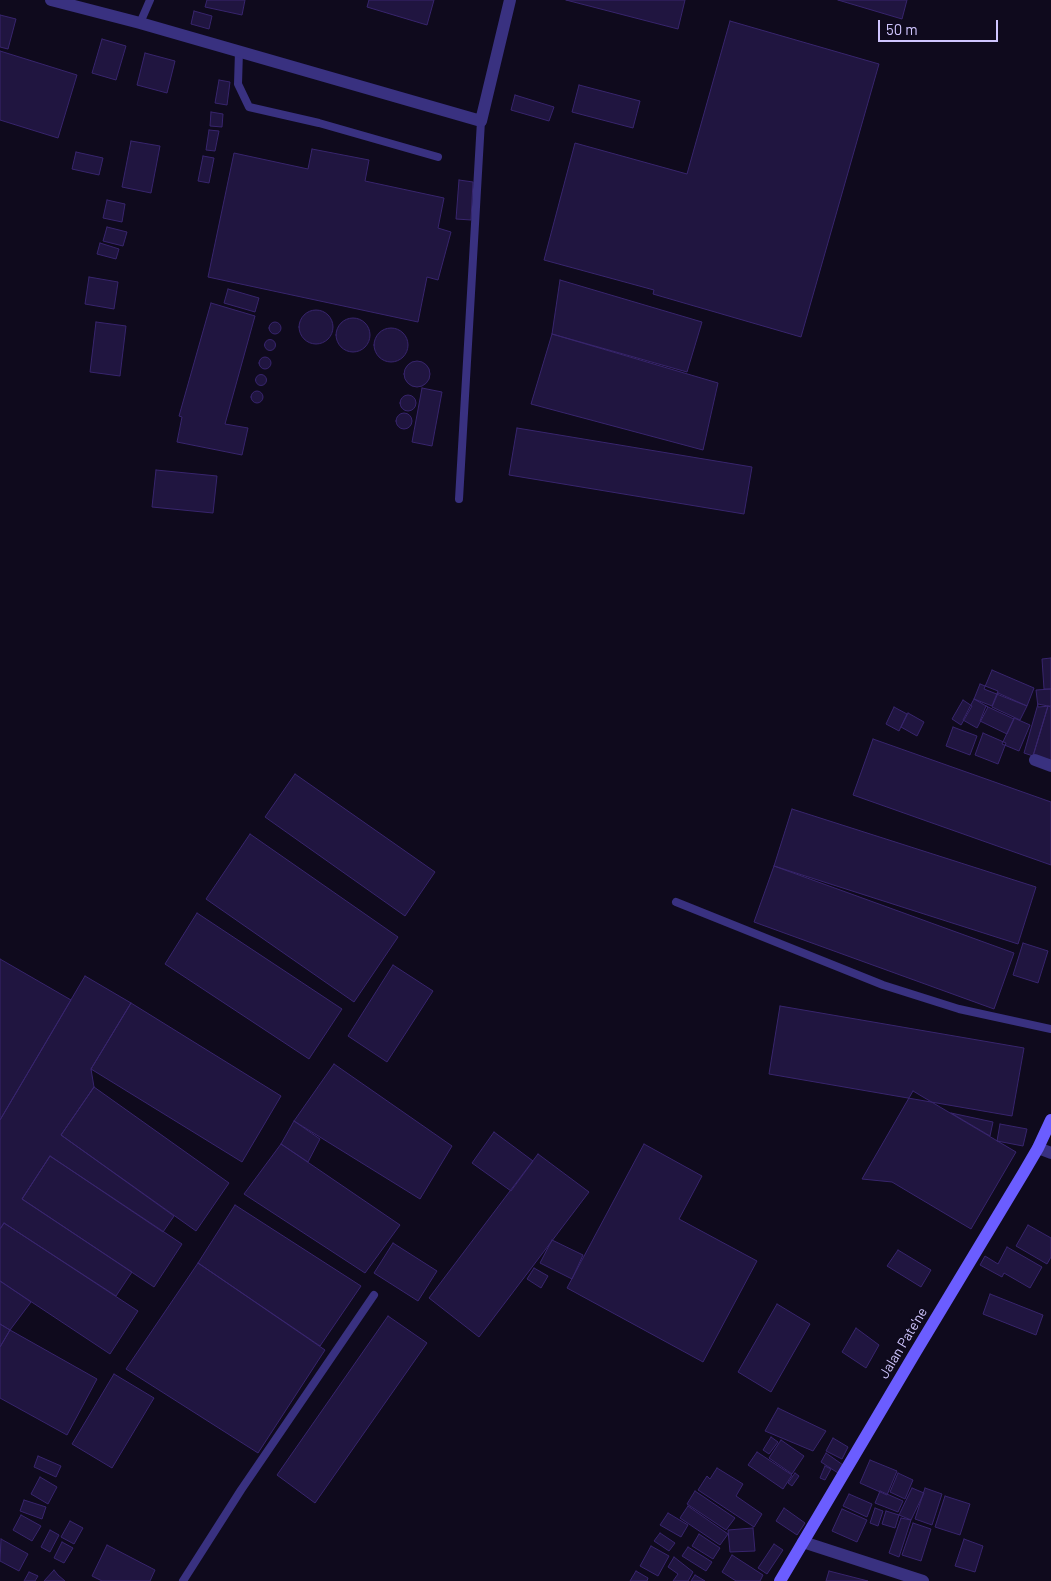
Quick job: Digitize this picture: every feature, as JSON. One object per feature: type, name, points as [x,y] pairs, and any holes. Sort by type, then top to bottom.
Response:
[{"type":"street","points":[[51,0],[140,23],[481,120],[510,0]]},
{"type":"street","points":[[1035,760],[1051,766]]},
{"type":"street","name":"Jalan Pate'ne","points":[[780,1581],[1038,1148],[1051,1120]]},
{"type":"street","points":[[1038,1148],[1051,1153]]},
{"type":"street","points":[[803,1542],[923,1581]]},
{"type":"lane","points":[[140,23],[150,0]]},
{"type":"lane","points":[[239,51],[238,84],[249,107],[319,123],[438,157]]},
{"type":"lane","points":[[459,499],[481,120]]},
{"type":"lane","points":[[676,902],[883,985],[959,1009],[1051,1029]]},
{"type":"lane","points":[[183,1581],[241,1490],[374,1295]]},
{"type":"building","points":[[207,0],[245,0],[242,15],[205,7]]},
{"type":"building","points":[[369,0],[434,0],[427,25],[367,7]]},
{"type":"building","points":[[566,0],[685,0],[678,29]]},
{"type":"building","points":[[838,0],[907,0],[902,19]]},
{"type":"building","points":[[194,11],[212,16],[209,29],[191,24]]},
{"type":"building","points":[[0,15],[16,19],[8,49],[0,47]]},
{"type":"building","points":[[730,21],[879,64],[801,337],[653,294],[654,290],[544,260],[575,143],[687,174]]},
{"type":"building","points":[[102,39],[126,46],[116,80],[92,73]]},
{"type":"building","points":[[0,51],[77,75],[58,138],[0,120]]},
{"type":"building","points":[[145,53],[175,61],[167,93],[137,85]]},
{"type":"building","points":[[219,80],[230,82],[227,105],[215,103]]},
{"type":"building","points":[[579,85],[640,101],[633,128],[572,112]]},
{"type":"building","points":[[515,95],[554,107],[549,121],[511,110]]},
{"type":"building","points":[[211,112],[223,114],[222,127],[210,126]]},
{"type":"building","points":[[209,130],[219,131],[215,151],[206,150]]},
{"type":"building","points":[[131,141],[160,146],[151,193],[122,187]]},
{"type":"building","points":[[312,149],[369,160],[365,181],[444,198],[438,228],[451,232],[438,280],[427,277],[418,322],[208,277],[234,153],[308,169]]},
{"type":"building","points":[[76,152],[103,158],[99,175],[72,169]]},
{"type":"building","points":[[203,156],[214,158],[209,183],[198,181]]},
{"type":"building","points":[[459,180],[473,182],[471,220],[456,219]]},
{"type":"building","points":[[107,200],[125,204],[122,222],[103,218]]},
{"type":"building","points":[[107,227],[127,232],[123,246],[103,241]]},
{"type":"building","points":[[100,243],[119,249],[116,259],[97,254]]},
{"type":"building","points":[[89,277],[118,282],[114,309],[85,304]]},
{"type":"building","points":[[560,280],[702,322],[687,372],[552,334]]},
{"type":"building","points":[[228,289],[259,298],[255,312],[224,303]]},
{"type":"building","points":[[211,303],[255,316],[225,424],[248,428],[242,455],[177,442],[182,417],[179,416]]},
{"type":"building","points":[[316,310],[323,311],[328,315],[332,320],[332,334],[328,339],[323,343],[316,344],[309,343],[304,339],[300,334],[299,327],[300,320],[304,315],[309,311]]},
{"type":"building","points":[[353,318],[360,319],[365,323],[369,328],[369,342],[365,347],[360,351],[353,352],[346,351],[341,347],[337,342],[336,335],[337,328],[341,323],[346,319]]},
{"type":"building","points":[[96,322],[126,326],[120,376],[90,372]]},
{"type":"building","points":[[275,322],[281,328],[275,334],[269,328]]},
{"type":"building","points":[[391,328],[398,329],[403,333],[407,338],[407,352],[403,357],[398,361],[391,362],[384,361],[379,357],[375,352],[374,345],[375,338],[379,333],[384,329]]},
{"type":"building","points":[[552,334],[718,383],[703,450],[531,404]]},
{"type":"building","points":[[270,339],[276,345],[270,351],[264,345]]},
{"type":"building","points":[[265,357],[271,363],[265,369],[259,363]]},
{"type":"building","points":[[417,361],[426,365],[430,374],[426,383],[417,387],[408,383],[404,374],[408,365]]},
{"type":"building","points":[[261,374],[267,380],[261,386],[255,380]]},
{"type":"building","points":[[422,388],[442,392],[432,446],[412,442]]},
{"type":"building","points":[[257,391],[263,397],[257,403],[251,397]]},
{"type":"building","points":[[408,395],[416,403],[408,411],[400,403]]},
{"type":"building","points":[[404,413],[410,415],[412,421],[410,427],[404,429],[398,427],[396,421],[398,415]]},
{"type":"building","points":[[517,428],[752,467],[744,514],[509,475]]},
{"type":"building","points":[[156,470],[217,476],[213,513],[152,507]]},
{"type":"building","points":[[1051,658],[1051,689],[1044,689],[1042,659]]},
{"type":"building","points":[[992,670],[1034,688],[1027,706],[984,689]]},
{"type":"building","points":[[980,684],[998,691],[992,706],[974,699]]},
{"type":"building","points":[[1051,689],[1051,706],[1038,707],[1036,690]]},
{"type":"building","points":[[998,693],[1027,706],[1020,720],[992,707]]},
{"type":"building","points":[[974,699],[988,707],[977,728],[963,720]]},
{"type":"building","points":[[963,700],[972,706],[961,725],[952,719]]},
{"type":"building","points":[[1038,704],[1048,706],[1033,756],[1024,753]]},
{"type":"building","points":[[986,706],[1014,719],[1007,734],[980,721]]},
{"type":"building","points":[[1048,706],[1051,707],[1051,761],[1033,756]]},
{"type":"building","points":[[894,707],[907,714],[899,731],[886,724]]},
{"type":"building","points":[[908,713],[924,722],[917,736],[901,727]]},
{"type":"building","points":[[1014,718],[1030,725],[1019,751],[1002,744]]},
{"type":"building","points":[[953,727],[977,736],[970,755],[946,746]]},
{"type":"building","points":[[983,733],[1006,743],[998,764],[975,755]]},
{"type":"building","points":[[873,739],[1051,802],[1051,865],[853,795]]},
{"type":"building","points":[[295,774],[435,872],[405,916],[265,817]]},
{"type":"building","points":[[792,809],[1036,887],[1018,944],[774,866]]},
{"type":"building","points":[[250,834],[398,937],[354,1002],[206,899]]},
{"type":"building","points":[[774,866],[1014,953],[994,1009],[754,922]]},
{"type":"building","points":[[197,913],[342,1009],[309,1059],[165,964]]},
{"type":"building","points":[[1023,943],[1048,951],[1038,983],[1013,975]]},
{"type":"building","points":[[0,959],[71,1000],[0,1120]]},
{"type":"building","points":[[393,965],[433,991],[387,1062],[348,1036]]},
{"type":"building","points":[[85,976],[131,1003],[91,1069],[94,1087],[61,1135],[174,1216],[163,1232],[50,1156],[22,1199],[132,1272],[116,1296],[4,1223],[0,1229],[0,1120]]},
{"type":"building","points":[[131,1003],[281,1096],[242,1162],[91,1069]]},
{"type":"building","points":[[780,1006],[1024,1048],[1012,1116],[769,1074]]},
{"type":"building","points":[[334,1064],[452,1146],[420,1199],[294,1121]]},
{"type":"building","points":[[94,1087],[229,1183],[196,1231],[61,1135]]},
{"type":"building","points":[[913,1091],[1016,1152],[971,1229],[892,1182],[862,1179]]},
{"type":"building","points":[[951,1113],[993,1122],[990,1136]]},
{"type":"building","points":[[294,1121],[320,1139],[308,1162],[281,1144]]},
{"type":"building","points":[[1000,1124],[1027,1129],[1023,1146],[997,1141]]},
{"type":"building","points":[[494,1132],[533,1161],[511,1191],[472,1163]]},
{"type":"building","points":[[281,1144],[400,1225],[365,1273],[244,1194]]},
{"type":"building","points":[[644,1144],[702,1176],[679,1219],[757,1261],[703,1362],[567,1288]]},
{"type":"building","points":[[538,1154],[589,1192],[479,1337],[429,1298]]},
{"type":"building","points":[[50,1156],[182,1244],[154,1287],[22,1199]]},
{"type":"building","points":[[235,1205],[361,1286],[320,1346],[198,1263]]},
{"type":"building","points":[[4,1223],[138,1311],[110,1354],[0,1281],[0,1229]]},
{"type":"building","points":[[1028,1225],[1051,1238],[1051,1257],[1047,1264],[1016,1246]]},
{"type":"building","points":[[552,1240],[583,1255],[572,1279],[540,1263]]},
{"type":"building","points":[[393,1243],[437,1271],[418,1301],[374,1273]]},
{"type":"building","points":[[1007,1247],[1042,1267],[1030,1288],[1004,1273],[1002,1277],[980,1265],[985,1256],[998,1264]]},
{"type":"building","points":[[898,1250],[931,1270],[921,1287],[887,1266]]},
{"type":"building","points":[[198,1263],[325,1350],[258,1453],[126,1369]]},
{"type":"building","points":[[534,1268],[548,1276],[541,1288],[527,1279]]},
{"type":"building","points":[[0,1281],[31,1302],[10,1330],[0,1324]]},
{"type":"building","points":[[990,1294],[1043,1315],[1036,1335],[983,1314]]},
{"type":"building","points":[[777,1304],[810,1324],[771,1392],[738,1372]]},
{"type":"building","points":[[388,1316],[427,1343],[315,1503],[277,1475]]},
{"type":"building","points":[[0,1324],[10,1330],[0,1347]]},
{"type":"building","points":[[856,1328],[879,1345],[866,1368],[842,1352]]},
{"type":"building","points":[[10,1330],[97,1379],[67,1435],[0,1398],[0,1347]]},
{"type":"building","points":[[114,1374],[154,1398],[112,1468],[72,1444]]},
{"type":"building","points":[[778,1408],[826,1431],[813,1451],[765,1431]]},
{"type":"building","points":[[771,1437],[778,1442],[769,1454],[763,1450]]},
{"type":"building","points":[[833,1438],[848,1447],[842,1459],[826,1451]]},
{"type":"building","points":[[781,1440],[804,1456],[792,1474],[769,1458]]},
{"type":"building","points":[[757,1452],[792,1475],[783,1489],[748,1465]]},
{"type":"building","points":[[826,1453],[843,1465],[838,1473],[821,1462]]},
{"type":"building","points":[[38,1456],[61,1466],[56,1477],[34,1467]]},
{"type":"building","points":[[870,1460],[897,1471],[887,1495],[860,1483]]},
{"type":"building","points":[[825,1466],[831,1469],[825,1480],[820,1478]]},
{"type":"building","points":[[717,1468],[743,1484],[736,1496],[762,1514],[754,1527],[698,1490],[707,1476],[710,1479]]},
{"type":"building","points":[[795,1473],[799,1476],[792,1486],[788,1483]]},
{"type":"building","points":[[898,1473],[913,1480],[905,1499],[890,1492]]},
{"type":"building","points":[[40,1477],[57,1487],[48,1504],[31,1494]]},
{"type":"building","points":[[912,1488],[924,1493],[911,1520],[899,1515]]},
{"type":"building","points":[[925,1488],[942,1494],[932,1525],[915,1519]]},
{"type":"building","points":[[695,1491],[735,1518],[726,1530],[687,1504]]},
{"type":"building","points":[[880,1491],[903,1501],[898,1512],[875,1503]]},
{"type":"building","points":[[849,1494],[872,1504],[867,1517],[843,1506]]},
{"type":"building","points":[[945,1496],[970,1504],[960,1535],[935,1527]]},
{"type":"building","points":[[24,1500],[46,1507],[42,1519],[20,1511]]},
{"type":"building","points":[[688,1506],[728,1534],[720,1545],[680,1518]]},
{"type":"building","points":[[784,1508],[805,1523],[797,1535],[776,1521]]},
{"type":"building","points":[[875,1508],[883,1511],[878,1526],[870,1523]]},
{"type":"building","points":[[842,1509],[867,1520],[857,1542],[832,1531]]},
{"type":"building","points":[[886,1511],[899,1515],[895,1528],[882,1524]]},
{"type":"building","points":[[668,1513],[688,1525],[681,1537],[660,1525]]},
{"type":"building","points":[[21,1515],[41,1526],[32,1541],[13,1530]]},
{"type":"building","points":[[901,1518],[911,1520],[899,1557],[889,1553]]},
{"type":"building","points":[[70,1521],[83,1528],[74,1544],[61,1537]]},
{"type":"building","points":[[913,1523],[931,1529],[921,1561],[902,1555]]},
{"type":"building","points":[[753,1528],[755,1551],[730,1552],[728,1530]]},
{"type":"building","points":[[50,1530],[59,1535],[50,1552],[41,1547]]},
{"type":"building","points":[[660,1533],[675,1543],[669,1551],[654,1541]]},
{"type":"building","points":[[699,1534],[720,1548],[713,1559],[692,1546]]},
{"type":"building","points":[[1,1539],[28,1554],[19,1571],[0,1561]]},
{"type":"building","points":[[964,1539],[983,1546],[975,1572],[955,1566]]},
{"type":"building","points":[[62,1542],[73,1548],[64,1563],[54,1558]]},
{"type":"building","points":[[774,1544],[783,1550],[767,1574],[758,1568]]},
{"type":"building","points":[[107,1545],[155,1570],[150,1581],[102,1581],[92,1576]]},
{"type":"building","points":[[651,1546],[669,1556],[658,1576],[640,1566]]},
{"type":"building","points":[[688,1547],[712,1562],[706,1571],[682,1556]]},
{"type":"building","points":[[732,1555],[763,1575],[760,1581],[736,1581],[722,1572]]},
{"type":"building","points":[[674,1557],[693,1572],[688,1581],[673,1581],[678,1574],[668,1567]]},
{"type":"building","points":[[54,1570],[58,1575],[65,1581],[44,1581]]},
{"type":"building","points":[[636,1571],[648,1578],[647,1581],[630,1581]]},
{"type":"building","points":[[829,1571],[868,1581],[826,1581]]},
{"type":"building","points":[[29,1572],[38,1576],[35,1581],[24,1581]]},
{"type":"building","points":[[695,1575],[705,1581],[691,1581]]}]
